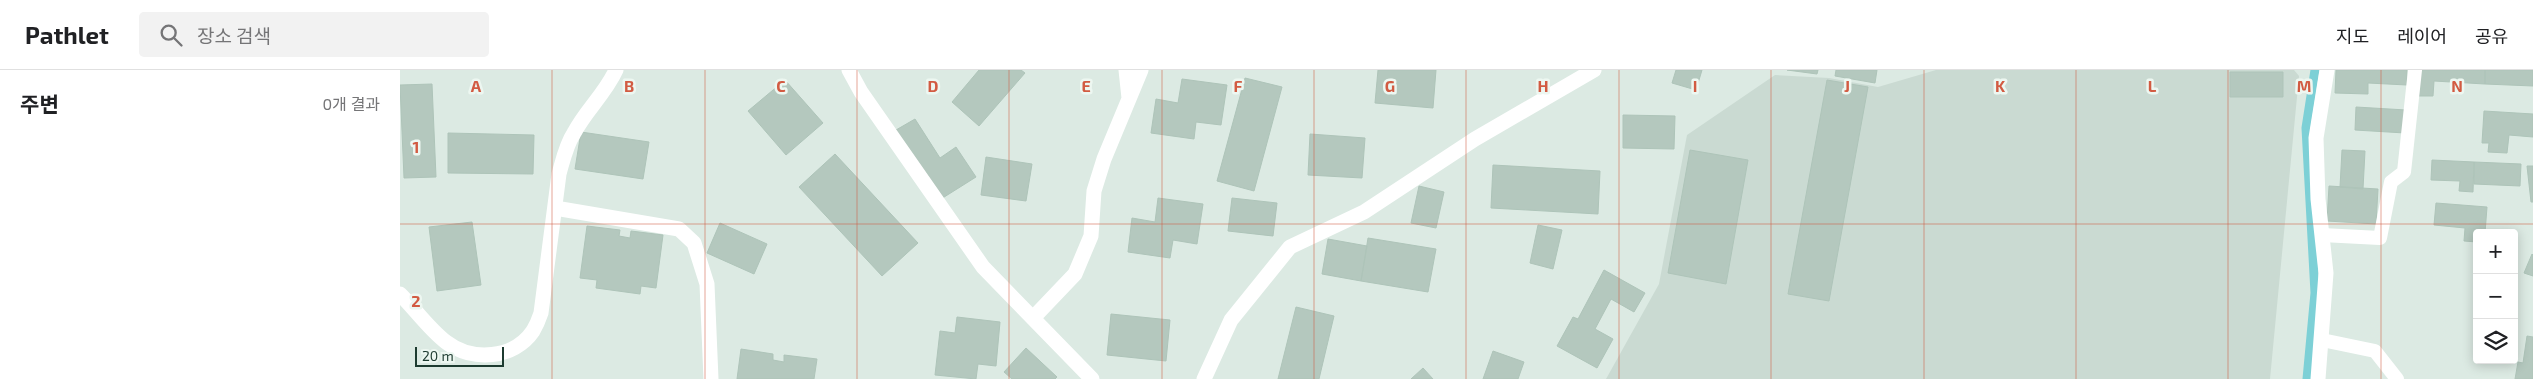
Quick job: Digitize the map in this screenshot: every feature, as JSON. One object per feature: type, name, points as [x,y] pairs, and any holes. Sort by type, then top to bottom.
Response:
[{"type":"street","points":[[400,294],[446,342],[466,353],[483,355],[504,353],[533,331],[541,313],[559,174],[574,132],[608,87],[616,70]]},
{"type":"street","points":[[849,70],[861,92],[983,267],[1092,379]]},
{"type":"street","points":[[1126,70],[1129,100]]},
{"type":"street","points":[[1034,318],[1075,274],[1091,236],[1094,191],[1141,70]]},
{"type":"street","points":[[1204,379],[1230,320],[1290,247],[1364,212],[1475,139],[1594,70]]},
{"type":"street","points":[[2318,379],[2326,273],[2318,199],[2316,138],[2327,70]]},
{"type":"street","points":[[555,208],[679,229],[694,243],[706,284],[711,379]]},
{"type":"lane","points":[[2322,235],[2380,238],[2391,182],[2404,172],[2415,70]]},
{"type":"lane","points":[[2322,340],[2375,351],[2397,379]]},
{"type":"shaded area","points":[[1936,70],[2294,70],[2299,76],[2270,379],[1606,379],[1659,284],[1687,135],[1775,75],[1829,78],[1878,87]]},
{"type":"building","points":[[979,70],[1021,70],[1025,73],[979,126],[952,102]]},
{"type":"building","points":[[1378,70],[1436,70],[1433,108],[1375,103]]},
{"type":"building","points":[[1676,70],[1702,70],[1696,90],[1672,83]]},
{"type":"building","points":[[1787,70],[1818,70],[1817,74]]},
{"type":"building","points":[[1836,70],[1877,70],[1875,83],[1835,76]]},
{"type":"building","points":[[2336,70],[2407,70],[2407,85],[2368,83],[2368,94],[2335,93]]},
{"type":"building","points":[[2418,70],[2485,70],[2485,84],[2434,81],[2433,96],[2417,96]]},
{"type":"building","points":[[2485,70],[2533,70],[2533,86],[2485,84]]},
{"type":"building","points":[[2230,72],[2283,72],[2283,97],[2230,97]]},
{"type":"building","points":[[1245,78],[1282,87],[1254,191],[1217,181]]},
{"type":"building","points":[[1182,79],[1227,85],[1221,125],[1196,122],[1194,139],[1151,133],[1156,99],[1178,103]]},
{"type":"building","points":[[785,80],[823,123],[786,155],[748,111]]},
{"type":"building","points":[[1827,80],[1868,87],[1829,301],[1788,294]]},
{"type":"building","points":[[432,84],[436,177],[404,178],[400,85]]},
{"type":"building","points":[[2356,107],[2406,110],[2405,133],[2355,130]]},
{"type":"building","points":[[2484,111],[2533,114],[2533,137],[2509,135],[2507,153],[2488,152],[2489,143],[2482,143]]},
{"type":"building","points":[[1623,115],[1675,116],[1674,149],[1623,148]]},
{"type":"building","points":[[915,119],[940,158],[956,147],[976,177],[941,199],[896,130]]},
{"type":"building","points":[[581,132],[649,142],[643,179],[575,169]]},
{"type":"building","points":[[448,133],[534,135],[533,174],[448,173]]},
{"type":"building","points":[[1310,134],[1365,138],[1362,178],[1308,175]]},
{"type":"building","points":[[1690,150],[1748,160],[1726,284],[1668,273]]},
{"type":"building","points":[[2342,150],[2365,151],[2363,189],[2340,187]]},
{"type":"building","points":[[835,154],[918,243],[882,276],[799,187]]},
{"type":"building","points":[[986,157],[1032,164],[1026,201],[981,195]]},
{"type":"building","points":[[2432,160],[2474,162],[2473,192],[2459,191],[2460,181],[2431,180]]},
{"type":"building","points":[[2474,162],[2521,164],[2520,186],[2474,184]]},
{"type":"building","points":[[1493,165],[1600,171],[1598,214],[1491,208]]},
{"type":"building","points":[[2527,166],[2533,166],[2533,202],[2531,202]]},
{"type":"building","points":[[1419,186],[1444,192],[1436,228],[1411,223]]},
{"type":"building","points":[[2329,186],[2378,189],[2376,224],[2327,221]]},
{"type":"building","points":[[1158,198],[1203,204],[1197,244],[1173,240],[1170,258],[1128,252],[1132,218],[1155,222]]},
{"type":"building","points":[[1232,198],[1277,203],[1273,236],[1228,231]]},
{"type":"building","points":[[2436,203],[2487,207],[2485,229],[2473,229],[2473,242],[2464,241],[2465,228],[2434,225]]},
{"type":"building","points":[[472,222],[481,285],[437,291],[429,227]]},
{"type":"building","points":[[720,223],[767,244],[754,274],[707,253]]},
{"type":"building","points":[[1538,225],[1562,230],[1553,269],[1530,263]]},
{"type":"building","points":[[587,226],[620,230],[619,236],[630,238],[631,231],[663,235],[656,288],[641,286],[640,294],[596,288],[597,280],[580,278]]},
{"type":"building","points":[[1368,238],[1436,249],[1428,292],[1361,281]]},
{"type":"building","points":[[1328,239],[1367,246],[1361,281],[1322,274]]},
{"type":"building","points":[[2533,255],[2533,276],[2524,273]]},
{"type":"building","points":[[1604,270],[1645,293],[1634,312],[1611,299],[1595,329],[1613,339],[1597,368],[1557,346],[1573,317],[1578,319]]},
{"type":"building","points":[[1296,307],[1334,316],[1319,379],[1278,379]]},
{"type":"building","points":[[1111,314],[1170,320],[1166,361],[1107,355]]},
{"type":"building","points":[[957,317],[1000,322],[996,366],[978,364],[976,379],[935,375],[940,331],[955,333]]},
{"type":"building","points":[[2527,336],[2533,337],[2533,379],[2515,379],[2518,362],[2523,363]]},
{"type":"building","points":[[1026,348],[1057,377],[1055,379],[1012,379],[1004,372]]},
{"type":"building","points":[[741,349],[773,354],[773,360],[784,362],[784,355],[817,359],[814,379],[737,379]]},
{"type":"building","points":[[1493,351],[1524,362],[1518,379],[1483,379]]},
{"type":"building","points":[[1423,368],[1433,379],[1411,379]]},
{"type":"waterway","points":[[2307,379],[2315,293],[2306,128],[2315,70]]}]
